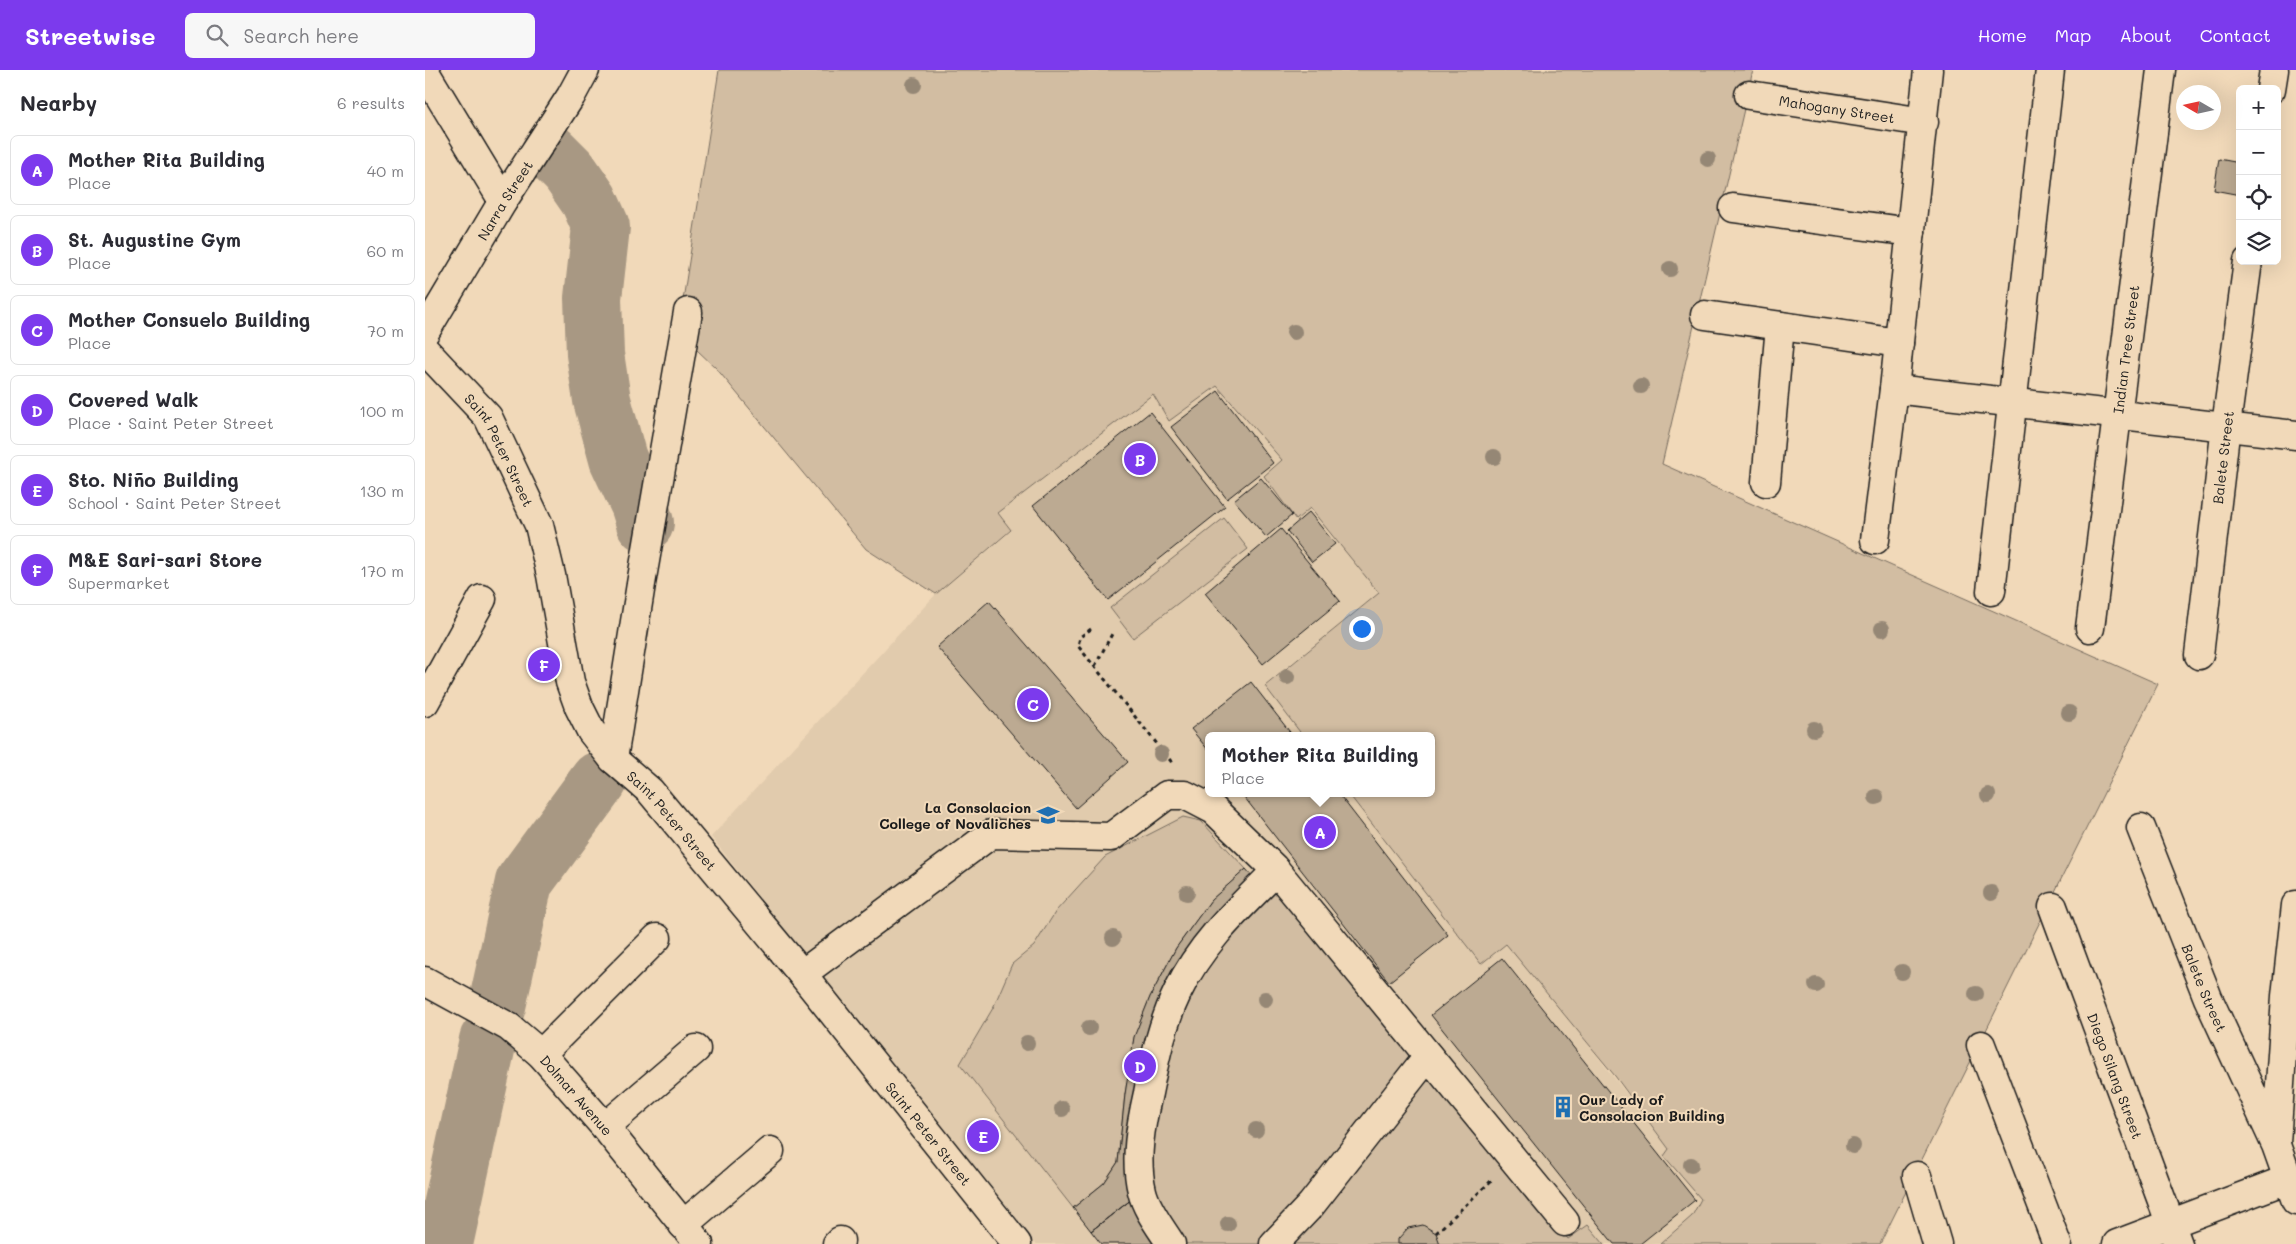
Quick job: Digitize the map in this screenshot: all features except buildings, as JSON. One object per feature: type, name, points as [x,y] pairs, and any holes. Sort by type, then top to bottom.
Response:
[{"type":"street","name":"Narra Street","points":[[425,332],[503,201],[571,96],[585,70]]},
{"type":"street","points":[[1875,540],[1894,389],[1929,70]]},
{"type":"street","points":[[1991,591],[2050,70]]},
{"type":"street","name":"Indian Tree Street","points":[[2090,628],[2161,70]]},
{"type":"street","points":[[2272,85],[2274,70]]},
{"type":"street","points":[[425,72],[503,201]]},
{"type":"street","name":"Mahogany Street","points":[[1749,95],[1924,122]]},
{"type":"street","points":[[1733,208],[1911,232]]},
{"type":"street","name":"Balete Street","points":[[2199,655],[2247,265]]},
{"type":"street","points":[[613,758],[688,312]]},
{"type":"street","points":[[1705,315],[1899,343]]},
{"type":"street","points":[[1766,482],[1780,326]]},
{"type":"street","name":"Saint Peter Street","points":[[425,350],[488,417],[539,525],[551,575],[570,682],[579,707],[591,731],[613,758],[649,791],[802,974],[1017,1244]]},
{"type":"street","points":[[1894,389],[2296,435]]},
{"type":"street","points":[[425,702],[482,599]]},
{"type":"street","points":[[802,974],[991,834],[1111,837],[1167,796],[1185,795],[1214,810],[1276,871],[1565,1222]]},
{"type":"street","name":"Balete Street","points":[[2141,828],[2208,998],[2276,1145],[2292,1190]]},
{"type":"street","points":[[1171,1244],[1142,1191],[1138,1155],[1145,1106],[1160,1037],[1178,990],[1204,949],[1237,910],[1276,871]]},
{"type":"street","points":[[2276,1145],[2291,996],[2296,905]]},
{"type":"street","name":"Diego Silang Street","points":[[2053,907],[2174,1234]]},
{"type":"street","points":[[541,1054],[657,938]]},
{"type":"street","name":"Dolmar Avenue","points":[[425,981],[509,1027],[541,1054],[605,1127],[691,1235]]},
{"type":"street","points":[[1981,1045],[2057,1244]]},
{"type":"street","points":[[605,1127],[696,1049]]},
{"type":"street","points":[[1274,1244],[1311,1205],[1428,1056]]},
{"type":"street","points":[[691,1235],[770,1151]]},
{"type":"street","points":[[1917,1176],[1937,1244]]},
{"type":"street","points":[[2117,1244],[2174,1234],[2292,1190]]},
{"type":"path","points":[[1091,629],[1080,637],[1079,646],[1177,768]]},
{"type":"path","points":[[1095,666],[1113,632]]},
{"type":"path","points":[[1436,1233],[1514,1160]]},
{"type":"shaded area","points":[[719,70],[1753,70],[1662,464],[2158,684],[1880,1244],[1660,1244],[1692,1216],[1701,1199],[1664,1156],[1669,1149],[1615,1076],[1506,944],[1481,964],[1351,797],[1435,797],[1435,732],[1300,732],[1265,686],[1379,593],[1310,508],[1296,520],[1264,476],[1282,460],[1217,386],[1169,421],[1153,394],[998,513],[1011,530],[936,594],[866,549],[716,368],[678,332]]},
{"type":"shaded area","name":"La Consolacion College of Novaliches","points":[[1217,386],[1282,460],[1296,519],[1310,508],[1379,593],[1265,685],[1300,732],[1205,732],[1205,797],[1351,797],[1481,964],[1506,944],[1576,1029],[1670,1149],[1751,1244],[1035,1244],[711,837],[936,594],[1011,531],[998,513],[1153,393],[1169,420]]},
{"type":"shaded area","points":[[1224,518],[1248,549],[1133,638],[1110,608]]},
{"type":"shaded area","points":[[1183,817],[1201,821],[1246,869],[1211,900],[1176,948],[1150,997],[1134,1038],[1125,1094],[1118,1162],[1104,1183],[1073,1208],[960,1064],[993,1008],[1012,964],[1034,946],[1056,911],[1105,857]]},
{"type":"shaded area","points":[[1272,883],[1417,1057],[1279,1224],[1260,1244],[1177,1244],[1147,1192],[1146,1154],[1181,994]]},
{"type":"shaded area","points":[[1429,1074],[1482,1134],[1568,1239],[1588,1225],[1604,1244],[1289,1244]]},
{"type":"waterway","points":[[550,152],[569,171],[589,200],[601,227],[593,298],[595,354],[602,400],[618,459],[639,504],[645,523]]},
{"type":"waterway","points":[[497,1006],[524,882],[599,780]]},
{"type":"waterway","points":[[444,1244],[488,1040]]},
{"type":"place","name":"St. Augustine Gym","points":[[1140,459]]},
{"type":"place","name":"M&E Sari-sari Store","points":[[544,665]]},
{"type":"place","name":"Mother Consuelo Building","points":[[1033,704]]},
{"type":"place","name":"La Consolacion College of Novaliches","points":[[1048,815]]},
{"type":"place","name":"Mother Rita Building","points":[[1320,832]]},
{"type":"place","name":"Covered Walk","points":[[1140,1066]]},
{"type":"place","name":"Our Lady of Consolacion Building","points":[[1563,1107]]},
{"type":"place","name":"Sto. Niño Building","points":[[983,1136]]}]
